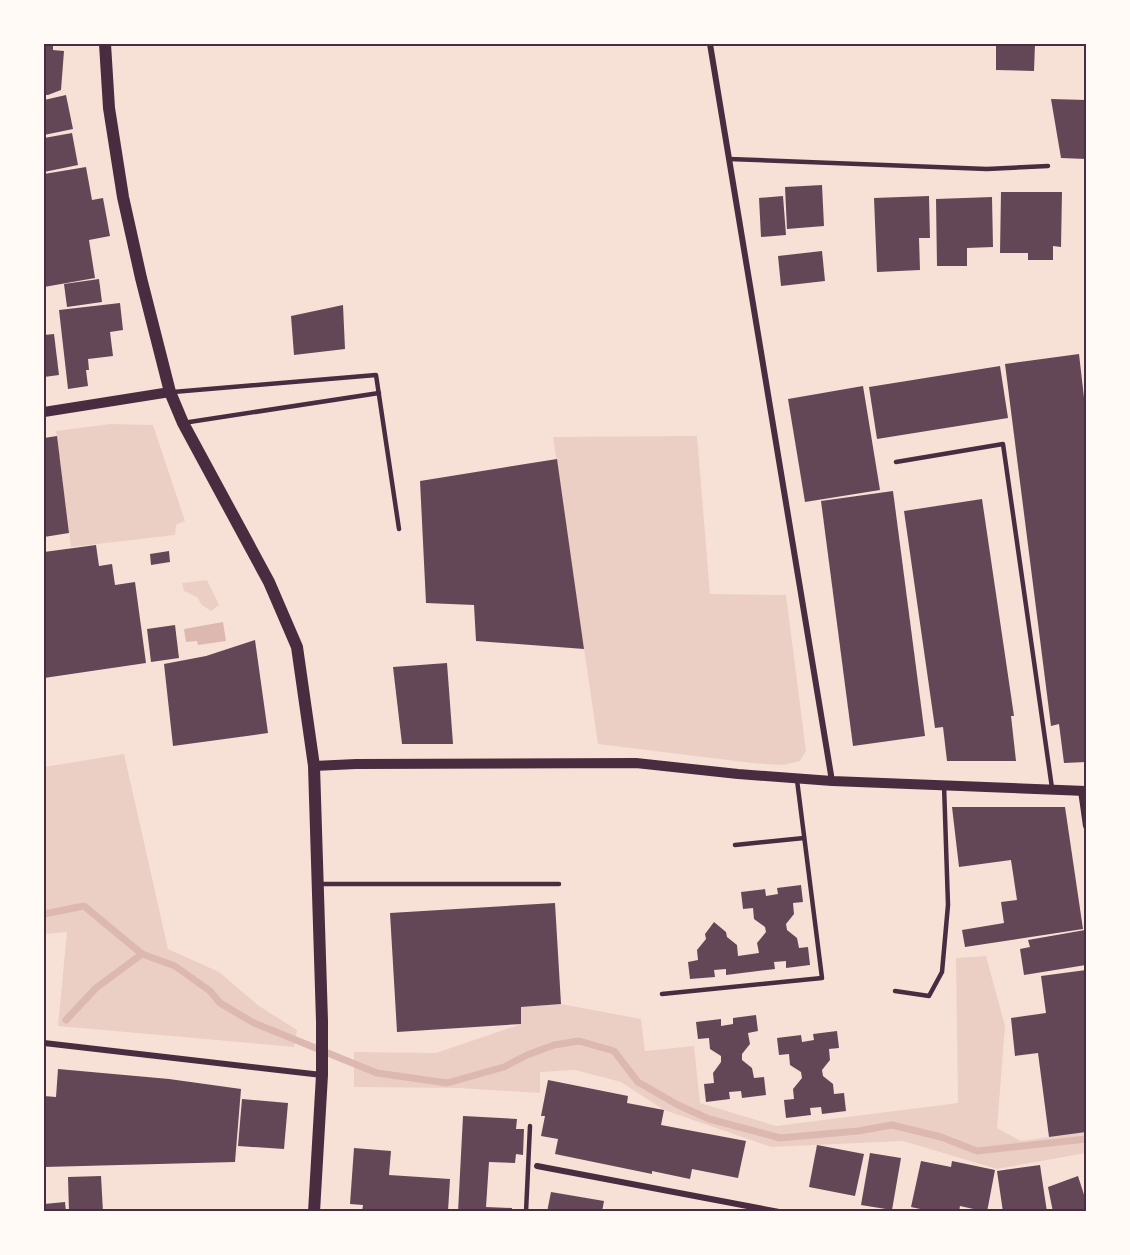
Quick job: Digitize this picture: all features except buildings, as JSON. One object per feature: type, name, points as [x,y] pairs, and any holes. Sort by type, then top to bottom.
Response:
[{"type":"main road","points":[[105,44],[109,108],[123,197],[170,393],[183,423],[269,582],[297,648],[314,766],[318,884],[322,1075],[314,1212]]},
{"type":"street","points":[[710,44],[832,781]]},
{"type":"street","points":[[44,412],[170,393]]},
{"type":"street","points":[[314,766],[636,763],[797,779],[1084,791],[1086,826]]},
{"type":"street","points":[[44,1043],[322,1075]]},
{"type":"street","points":[[537,1166],[779,1212]]},
{"type":"lane","points":[[729,159],[987,170],[1048,166]]},
{"type":"lane","points":[[170,393],[376,375],[399,530]]},
{"type":"lane","points":[[183,423],[379,393]]},
{"type":"lane","points":[[896,462],[1003,444],[1052,790]]},
{"type":"lane","points":[[662,994],[822,978],[797,779]]},
{"type":"lane","points":[[894,991],[929,996],[942,972],[948,905],[944,786]]},
{"type":"lane","points":[[735,845],[804,838]]},
{"type":"lane","points":[[318,884],[559,884]]},
{"type":"lane","points":[[526,1212],[530,1126]]},
{"type":"lane","points":[[528,1164],[537,1166]]},
{"type":"shaded area","points":[[110,424],[153,425],[185,521],[176,525],[175,535],[71,547],[56,431]]},
{"type":"shaded area","points":[[697,436],[710,594],[786,595],[806,751],[800,761],[783,765],[752,763],[598,744],[553,437]]},
{"type":"shaded area","points":[[207,580],[219,605],[211,611],[202,605],[197,597],[184,591],[182,583]]},
{"type":"shaded area","points":[[223,622],[226,641],[198,645],[197,641],[186,642],[184,629]]},
{"type":"shaded area","points":[[124,754],[168,949],[219,972],[259,1006],[297,1030],[294,1047],[58,1026],[67,932],[44,934],[44,767]]},
{"type":"shaded area","points":[[986,956],[1005,1026],[997,1128],[1021,1141],[1086,1132],[1086,1153],[997,1169],[903,1141],[771,1147],[664,1110],[621,1082],[575,1070],[540,1072],[540,1093],[459,1088],[354,1087],[354,1052],[436,1053],[521,1024],[521,1007],[561,1004],[641,1019],[645,1051],[694,1046],[700,1103],[776,1126],[958,1103],[956,958]]},
{"type":"waterway","points":[[44,914],[84,906],[142,954],[175,966],[210,991],[220,1003],[254,1023],[377,1073],[447,1083],[504,1067],[554,1045],[579,1041],[614,1051],[638,1082],[678,1105],[709,1119],[780,1138],[858,1131],[892,1125],[941,1137],[977,1151],[1086,1139]]},
{"type":"waterway","points":[[66,1020],[96,988],[142,954]]}]
